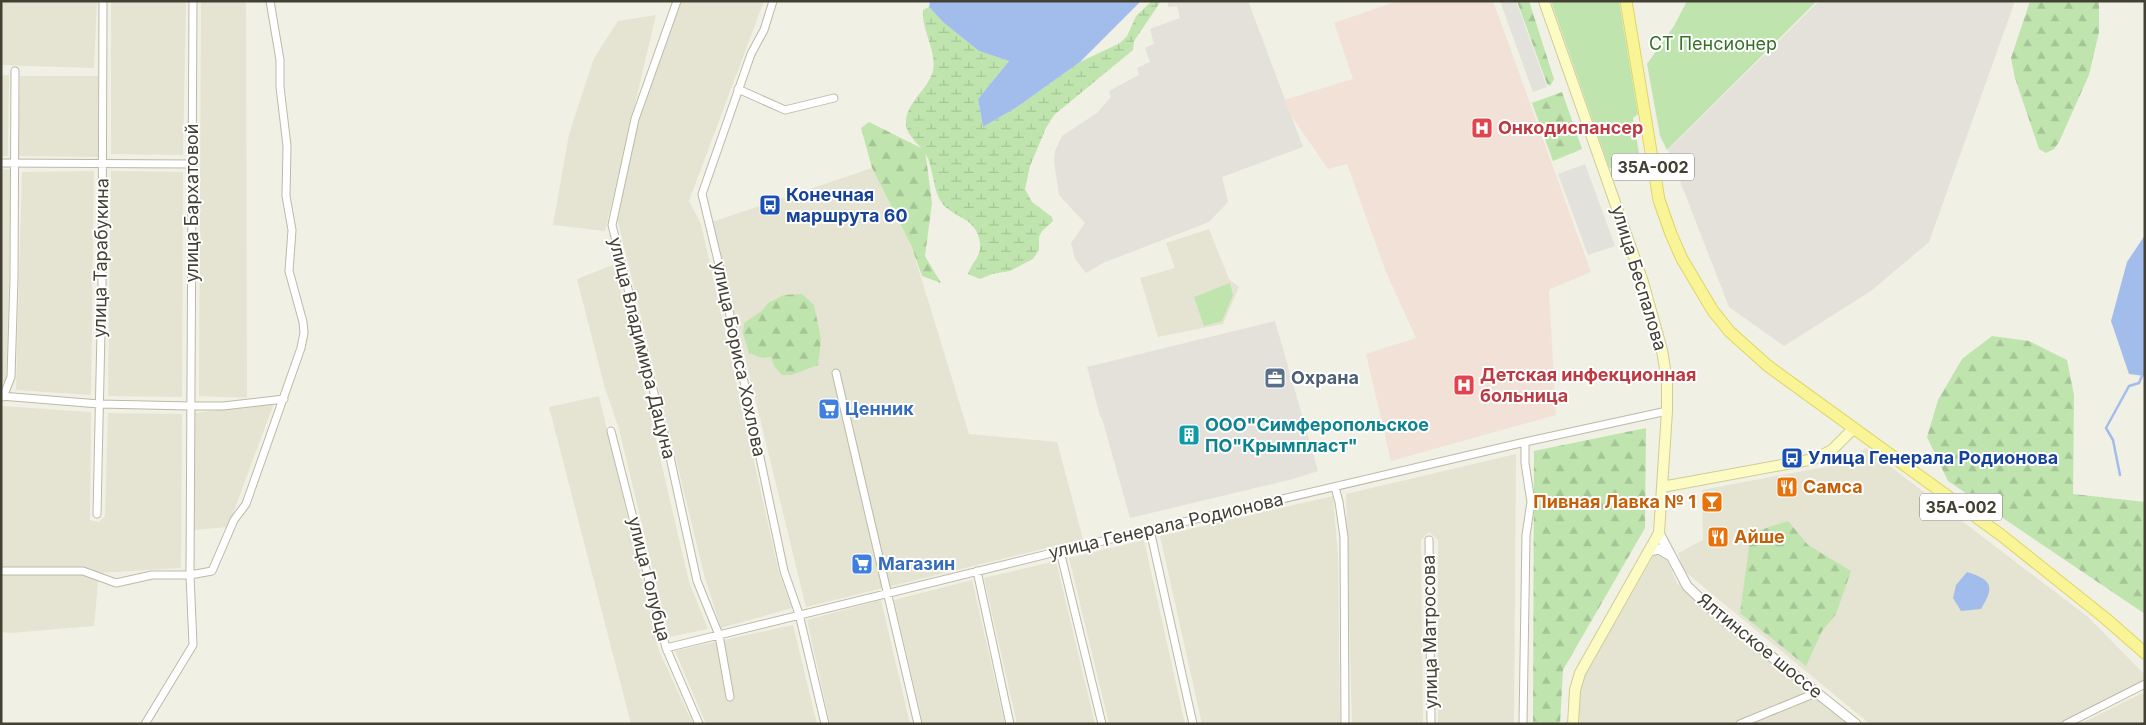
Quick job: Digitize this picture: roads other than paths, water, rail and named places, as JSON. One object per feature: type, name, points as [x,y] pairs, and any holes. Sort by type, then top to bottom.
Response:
[{"type":"main road","name":"улица Беспалова","points":[[1544,1],[1643,282],[1663,356],[1666,381],[1667,411],[1659,533],[1580,672],[1575,690],[1572,724]]},
{"type":"main road","name":"35А-002","points":[[1626,1],[1658,194],[1668,227],[1682,259],[1704,298],[1730,332],[1768,366],[2001,535],[2105,618],[2145,654]]},
{"type":"main road","points":[[1662,487],[1814,459],[1832,450],[1853,429]]},
{"type":"street","name":"улица Тарабукина","points":[[96,514],[103,1]]},
{"type":"street","name":"улица Бархатовой","points":[[145,724],[194,645],[190,574],[190,406],[194,1]]},
{"type":"street","points":[[1,571],[83,571],[116,583],[152,575],[190,574],[212,571],[234,520],[246,504],[284,399],[304,333],[303,322],[289,271],[292,230],[286,196],[287,146],[280,87],[280,60],[270,1]]},
{"type":"street","name":"улица Владимира Дацуна","points":[[677,1],[635,119],[612,225],[670,457],[697,581],[719,635],[730,697]]},
{"type":"street","name":"улица Бориса Хохлова","points":[[773,1],[764,30],[751,54],[738,89],[702,194],[721,273],[784,571],[799,614],[824,724]]},
{"type":"street","points":[[14,71],[14,278],[10,377],[2,396],[99,404],[190,406],[223,406],[284,399]]},
{"type":"street","points":[[738,89],[785,110],[834,98]]},
{"type":"street","points":[[1,163],[192,164]]},
{"type":"street","points":[[836,373],[918,724]]},
{"type":"street","name":"улица Генерала Родионова","points":[[666,648],[1060,551],[1667,411]]},
{"type":"street","name":"улица Голубца","points":[[611,431],[666,648],[699,724]]},
{"type":"street","points":[[1523,724],[1526,535],[1531,502],[1525,463],[1526,442]]},
{"type":"street","points":[[1335,487],[1344,538],[1345,724]]},
{"type":"street","points":[[1150,530],[1193,724]]},
{"type":"street","name":"Ялтинское шоссе","points":[[1659,533],[1686,586],[1708,606],[1856,724]]},
{"type":"street","name":"улица Матросова","points":[[1429,540],[1431,724]]},
{"type":"street","points":[[1648,551],[1659,549],[1671,556]]},
{"type":"street","points":[[1060,551],[1102,724]]},
{"type":"street","points":[[977,572],[1010,724]]},
{"type":"street","points":[[2066,724],[2145,684]]},
{"type":"street","points":[[1740,724],[1818,692]]},
{"type":"water","points":[[930,1],[1141,1],[1080,62],[1017,107],[983,127],[978,99],[1009,61],[979,51],[944,23],[929,7]]},
{"type":"water","points":[[2145,235],[2145,376],[2129,374],[2111,321],[2127,262]]},
{"type":"water","points":[[1967,572],[1982,578],[1989,585],[1988,595],[1981,609],[1961,611],[1953,598],[1956,585]]},
{"type":"waterway","points":[[2120,475],[2113,440],[2106,428],[2129,386],[2139,383],[2145,369]]},
{"type":"place","name":"Онкодиспансер","points":[[1482,128]]},
{"type":"place","name":"Конечная маршрута 60","points":[[770,205]]},
{"type":"place","name":"Охрана","points":[[1275,378]]},
{"type":"place","name":"Детская инфекционная больница","points":[[1464,385]]},
{"type":"place","name":"Ценник","points":[[829,409]]},
{"type":"place","name":"ООО\"Симферопольское ПО\"Крымпласт\"","points":[[1189,435]]},
{"type":"place","name":"Улица Генерала Родионова","points":[[1792,458]]},
{"type":"place","name":"Самса","points":[[1787,487]]},
{"type":"place","name":"Пивная Лавка № 1","points":[[1712,502]]},
{"type":"place","name":"Айше","points":[[1718,537]]},
{"type":"place","name":"Магазин","points":[[862,564]]},
{"type":"park label","name":"СТ Пенсионер","points":[[1713,44]]}]
